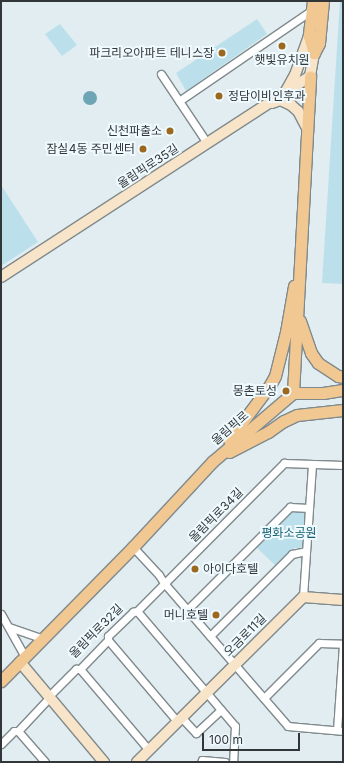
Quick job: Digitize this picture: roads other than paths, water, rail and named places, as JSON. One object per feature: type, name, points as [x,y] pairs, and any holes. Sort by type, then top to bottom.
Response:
[{"type":"main road","points":[[314,53],[320,43],[323,1]]},
{"type":"main road","points":[[312,6],[309,36],[314,53]]},
{"type":"main road","points":[[310,76],[293,393],[323,393],[343,390]]},
{"type":"main road","points":[[213,460],[252,411],[275,376],[286,332],[300,256]]},
{"type":"main road","points":[[298,316],[311,353],[318,363],[338,376],[343,377]]},
{"type":"main road","name":"올림픽로","points":[[1,681],[133,547],[213,460],[293,393]]},
{"type":"main road","points":[[323,393],[343,398]]},
{"type":"main road","points":[[213,460],[268,432],[284,420],[297,415],[343,410]]},
{"type":"street","points":[[179,101],[312,6]]},
{"type":"street","points":[[286,91],[295,75],[309,36]]},
{"type":"street","points":[[310,76],[314,53]]},
{"type":"street","points":[[161,74],[208,142]]},
{"type":"street","name":"올림픽로35길","points":[[1,277],[310,76]]},
{"type":"street","points":[[266,104],[280,100],[291,105],[298,111],[308,130]]},
{"type":"street","name":"올림픽로34길","points":[[164,583],[284,463],[312,464]]},
{"type":"street","points":[[343,465],[312,464],[303,597],[343,600]]},
{"type":"street","points":[[187,610],[290,508],[310,508]]},
{"type":"street","points":[[133,547],[159,575],[187,610],[288,726],[340,730],[343,645],[319,643],[264,698]]},
{"type":"street","points":[[210,636],[292,554],[306,551]]},
{"type":"street","name":"올림픽로32길","points":[[1,744],[14,731],[18,731],[49,698],[50,695],[76,669],[80,669],[108,640],[108,636],[133,612],[137,611],[164,583]]},
{"type":"street","name":"오금로11길","points":[[137,762],[303,597]]},
{"type":"street","points":[[137,611],[235,726],[233,762]]},
{"type":"street","points":[[1,614],[9,627],[22,659],[49,698],[104,762]]},
{"type":"street","points":[[9,627],[43,639]]},
{"type":"street","points":[[108,640],[179,719],[196,733],[221,710]]},
{"type":"street","points":[[80,669],[149,750]]},
{"type":"street","points":[[18,731],[45,762]]},
{"type":"street","points":[[201,762],[202,760],[225,762]]},
{"type":"place","name":"햇빛유치원","points":[[282,46]]},
{"type":"place","name":"파크리오아파트 테니스장","points":[[222,53]]},
{"type":"place","name":"정담이비인후과","points":[[219,96]]},
{"type":"place","name":"신천파출소","points":[[170,131]]},
{"type":"place","name":"잠실4동 주민센터","points":[[143,149]]},
{"type":"place","name":"몽촌토성","points":[[286,391]]},
{"type":"place","name":"아이다호텔","points":[[195,569]]},
{"type":"place","name":"머니호텔","points":[[216,615]]},
{"type":"park label","name":"평화소공원","points":[[289,533]]}]
